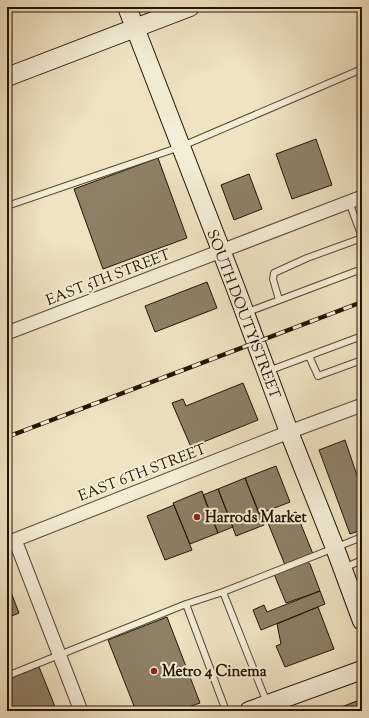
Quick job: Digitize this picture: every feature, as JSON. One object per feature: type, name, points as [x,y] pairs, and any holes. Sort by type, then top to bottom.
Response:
[{"type":"street","name":"SOUTH DOUTY STREET","points":[[127,7],[362,621]]},
{"type":"street","points":[[7,76],[190,7]]},
{"type":"street","name":"EAST 5TH STREET","points":[[7,333],[362,197]]},
{"type":"street","name":"EAST 6TH STREET","points":[[11,541],[362,405]]},
{"type":"street","points":[[11,541],[81,711]]},
{"type":"street","points":[[249,711],[362,670]]},
{"type":"lane","points":[[7,206],[180,147],[362,69]]},
{"type":"lane","points":[[279,300],[272,279],[274,273],[308,258],[362,238],[349,202]]},
{"type":"lane","points":[[245,313],[362,269]]},
{"type":"lane","points":[[266,372],[362,336]]},
{"type":"lane","points":[[309,356],[318,376],[362,360]]},
{"type":"lane","points":[[7,676],[186,604],[223,592],[362,537]]},
{"type":"lane","points":[[343,569],[362,560]]},
{"type":"lane","points":[[223,592],[267,704]]},
{"type":"lane","points":[[186,604],[226,711]]},
{"type":"building","points":[[316,139],[332,185],[292,199],[276,154]]},
{"type":"building","points":[[158,158],[187,238],[103,269],[74,189]]},
{"type":"building","points":[[249,174],[262,209],[234,220],[221,185]]},
{"type":"building","points":[[207,282],[217,308],[155,332],[145,306]]},
{"type":"building","points":[[243,383],[258,420],[191,447],[172,403],[183,399],[186,406]]},
{"type":"building","points":[[345,440],[362,490],[362,530],[350,534],[319,450]]},
{"type":"building","points":[[276,466],[290,502],[259,514],[245,478]]},
{"type":"building","points":[[245,478],[264,525],[236,536],[218,489]]},
{"type":"building","points":[[218,489],[233,527],[218,533],[203,495]]},
{"type":"building","points":[[202,491],[218,533],[190,544],[173,503]]},
{"type":"building","points":[[174,505],[192,550],[165,560],[147,516]]},
{"type":"building","points":[[296,512],[313,554],[285,565],[268,523]]},
{"type":"building","points":[[306,561],[310,564],[320,591],[286,603],[274,574]]},
{"type":"building","points":[[7,582],[19,613],[7,618]]},
{"type":"building","points":[[320,591],[325,604],[261,630],[253,610],[264,605],[267,612]]},
{"type":"building","points":[[318,607],[334,649],[285,667],[276,646],[281,644],[277,624]]},
{"type":"building","name":"Metro 4 Cinema","points":[[167,617],[200,703],[177,711],[136,711],[108,640]]},
{"type":"building","points":[[39,667],[56,709],[52,711],[7,711],[7,680]]},
{"type":"building","points":[[362,699],[362,711],[331,711]]},
{"type":"railway","points":[[7,437],[362,302]]},
{"type":"place","name":"Harrods Market","points":[[197,517]]},
{"type":"place","name":"Metro 4 Cinema","points":[[154,671]]}]
